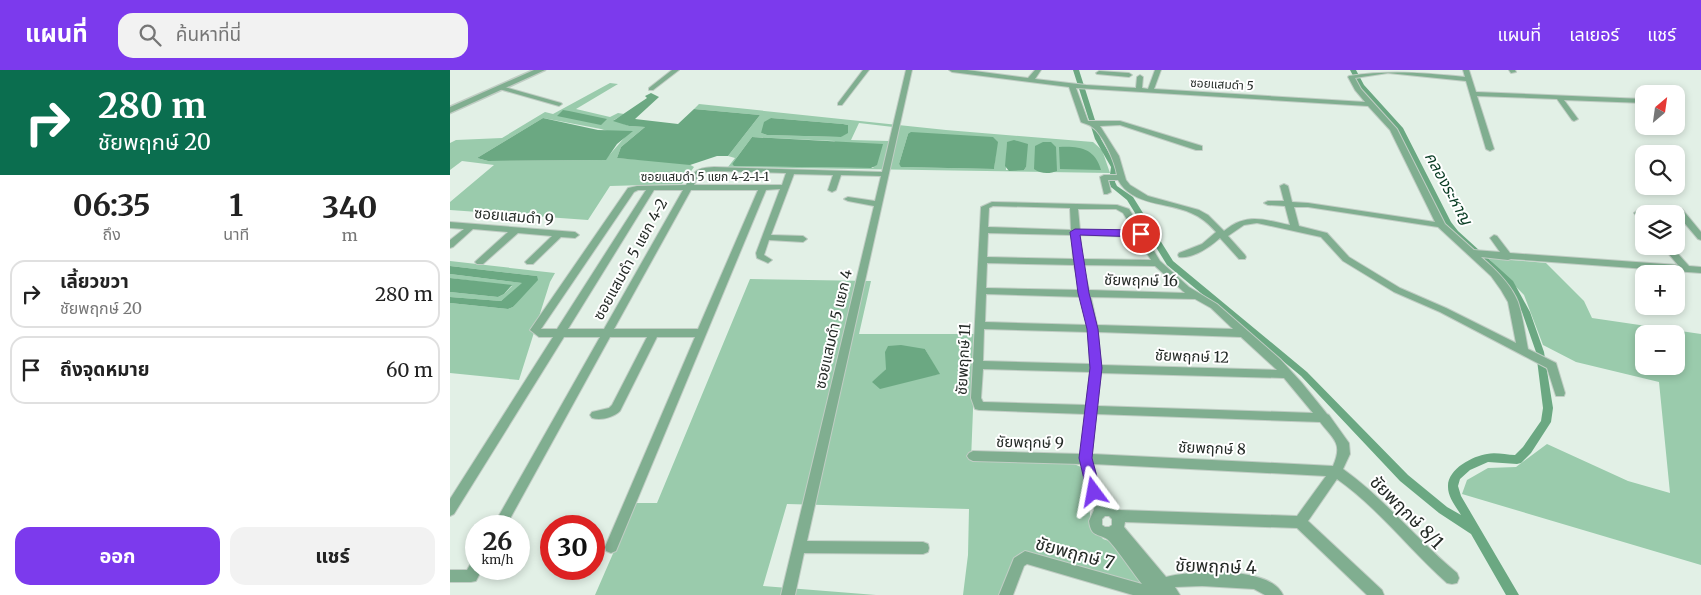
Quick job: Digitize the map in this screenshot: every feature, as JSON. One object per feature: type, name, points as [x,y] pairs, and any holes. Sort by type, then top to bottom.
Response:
[{"type":"street","points":[[450,110],[541,70]]},
{"type":"street","points":[[651,89],[676,70]]},
{"type":"street","points":[[840,104],[866,70]]},
{"type":"street","name":"ซอยแสมดำ 5 แยก 4","points":[[788,595],[909,70]]},
{"type":"street","name":"ซอยแสมดำ 5","points":[[952,70],[1096,88],[1372,104]]},
{"type":"street","points":[[1030,80],[1038,70]]},
{"type":"street","points":[[1150,91],[1158,70]]},
{"type":"street","points":[[1466,70],[1490,148]]},
{"type":"street","points":[[1469,79],[1387,71],[1350,77],[1393,129],[1441,225],[1476,254],[1494,274],[1513,302],[1527,354]]},
{"type":"street","points":[[1096,88],[1099,72],[1118,72],[1129,75]]},
{"type":"street","points":[[1139,90],[1140,77]]},
{"type":"street","points":[[1072,85],[1085,122],[1094,124],[1120,122],[1199,148]]},
{"type":"street","points":[[501,88],[559,104]]},
{"type":"street","points":[[1474,94],[1635,101]]},
{"type":"street","points":[[1559,97],[1574,119]]},
{"type":"street","points":[[1094,124],[1099,127],[1119,165],[1120,178],[1140,197],[1180,207],[1205,217],[1242,257]]},
{"type":"street","points":[[1105,140],[1110,140],[1114,136]]},
{"type":"street","name":"ซอยแสมดำ 5 แยก 4-2","points":[[505,515],[696,174],[706,169],[885,174]]},
{"type":"street","points":[[768,260],[760,256],[760,253],[791,171]]},
{"type":"street","points":[[832,190],[838,172]]},
{"type":"street","points":[[1107,192],[1104,178],[1120,178]]},
{"type":"street","points":[[1284,186],[1295,228]]},
{"type":"street","points":[[610,547],[763,187]]},
{"type":"street","name":"ซอยแสมดำ 5 แยก 4-2-1-1","points":[[560,333],[540,333],[535,330],[627,193],[633,188],[784,187]]},
{"type":"street","points":[[450,510],[651,188]]},
{"type":"street","points":[[848,199],[878,204]]},
{"type":"street","points":[[1268,203],[1290,204],[1441,225]]},
{"type":"street","name":"ชัยพฤกษ์ 11","points":[[1074,206],[992,204],[986,207],[976,403],[979,406],[1092,410]]},
{"type":"street","points":[[1101,512],[1086,458],[1096,368],[1093,329],[1078,261],[1074,206],[1117,207],[1126,210],[1157,262],[1174,280],[1214,306],[1244,333],[1287,374],[1324,418],[1345,448],[1336,471],[1300,522]]},
{"type":"street","points":[[1685,219],[1701,238]]},
{"type":"street","points":[[1182,254],[1205,246],[1235,224],[1248,221],[1295,228],[1324,235],[1330,239],[1346,259],[1397,290],[1442,310],[1527,354],[1544,360],[1552,366],[1560,393]]},
{"type":"street","name":"ซอยแสมดำ 9","points":[[450,225],[575,235]]},
{"type":"street","points":[[450,245],[472,226]]},
{"type":"street","points":[[480,262],[516,230]]},
{"type":"street","points":[[984,230],[1141,234]]},
{"type":"street","points":[[530,262],[559,234]]},
{"type":"street","points":[[766,237],[803,239]]},
{"type":"street","points":[[1494,238],[1508,257]]},
{"type":"street","points":[[1476,254],[1701,270]]},
{"type":"street","points":[[1674,255],[1686,269]]},
{"type":"street","points":[[982,260],[1157,262]]},
{"type":"street","name":"ชัยพฤกษ์ 16","points":[[981,290],[1198,296]]},
{"type":"street","points":[[980,325],[1244,333]]},
{"type":"street","points":[[560,333],[701,332]]},
{"type":"street","points":[[596,415],[612,412],[616,408],[654,333]]},
{"type":"street","name":"ชัยพฤกษ์ 12","points":[[978,365],[1287,374]]},
{"type":"street","points":[[1092,410],[1324,418]]},
{"type":"street","name":"ชัยพฤกษ์ 9","points":[[973,456],[1086,458]]},
{"type":"street","name":"ชัยพฤกษ์ 8","points":[[1086,458],[1336,471]]},
{"type":"street","name":"ชัยพฤกษ์ 8/1","points":[[1336,471],[1360,489],[1421,553],[1452,578]]},
{"type":"street","points":[[1174,595],[1158,590],[1115,526],[1108,511],[1101,512],[1096,518],[1096,526],[1101,531],[1115,526],[1300,522],[1377,595]]},
{"type":"street","points":[[798,548],[923,548]]},
{"type":"street","name":"ชัยพฤกษ์ 7","points":[[1006,595],[1019,562],[1026,557],[1158,590]]},
{"type":"street","points":[[450,576],[465,574]]},
{"type":"street","name":"ชัยพฤกษ์ 4","points":[[1158,590],[1188,580],[1254,582],[1263,585],[1276,595]]},
{"type":"shaded area","points":[[610,83],[618,84],[576,109],[610,117],[618,113],[624,114],[614,120],[629,126],[645,127],[621,147],[617,158],[687,163],[694,167],[682,184],[610,186],[588,220],[450,210],[450,202],[494,165],[462,161],[450,170],[450,143],[456,140],[502,138],[545,112],[553,114]],"holes":[[[543,118],[601,129],[625,137],[605,160],[488,161],[477,158]]]},
{"type":"shaded area","points":[[651,93],[659,97],[635,119],[678,124],[694,109],[760,115],[728,156],[717,156],[690,165],[617,158],[621,147],[645,127],[629,126],[613,121],[647,98],[645,96]]},
{"type":"shaded area","points":[[699,104],[946,130],[1093,142],[1102,150],[1110,173],[728,167],[735,158],[728,156],[760,115],[694,109]],"holes":[[[771,118],[848,125],[841,137],[767,135],[761,133]],[[859,123],[893,127],[889,141],[851,140]],[[908,134],[997,142],[994,169],[902,167],[899,164]],[[752,137],[834,141],[874,168],[735,166],[732,164]],[[1007,142],[1026,167],[1024,170],[1006,170]]]},
{"type":"shaded area","points":[[563,110],[607,119],[601,125],[557,116]]},
{"type":"shaded area","points":[[543,118],[598,130],[633,131],[617,144],[606,160],[488,161],[477,158]]},
{"type":"shaded area","points":[[771,118],[843,124],[848,125],[848,133],[841,137],[767,135],[761,133],[764,122]]},
{"type":"shaded area","points":[[911,132],[993,137],[998,142],[994,169],[901,167],[899,164],[908,134]]},
{"type":"shaded area","points":[[752,137],[883,144],[877,165],[871,168],[734,166],[732,164]]},
{"type":"shaded area","points":[[1014,140],[1028,144],[1026,167],[1024,170],[1009,171],[1005,166],[1007,142]]},
{"type":"shaded area","points":[[1043,142],[1051,142],[1056,147],[1057,171],[1045,173],[1034,169],[1035,146]]},
{"type":"shaded area","points":[[1059,147],[1073,147],[1085,150],[1095,157],[1101,170],[1060,169]]},
{"type":"shaded area","points":[[1488,258],[1546,263],[1584,301],[1592,318],[1640,325],[1635,325],[1635,375],[1685,375],[1685,332],[1701,334],[1701,565],[1462,494],[1467,480],[1488,468],[1516,467],[1547,444],[1628,481],[1670,493],[1659,382],[1576,362],[1543,345],[1524,295]]},
{"type":"shaded area","points":[[450,261],[555,273],[550,282],[519,380],[450,373],[450,303],[508,309],[513,307],[537,276],[450,266]]},
{"type":"shaded area","points":[[450,266],[537,276],[538,280],[513,307],[508,309],[450,303],[450,297],[501,301],[522,283],[450,274]]},
{"type":"shaded area","points":[[450,274],[523,283],[501,301],[450,297],[450,292],[498,297],[512,286],[450,278]]},
{"type":"shaded area","points":[[450,278],[512,285],[504,294],[498,297],[450,292]]},
{"type":"shaded area","points":[[750,279],[871,281],[859,334],[976,334],[971,460],[1074,464],[1081,467],[1088,496],[1091,523],[1103,539],[1112,542],[1145,587],[1022,552],[1015,557],[1002,595],[963,595],[968,555],[969,509],[787,504],[763,586],[876,595],[595,595],[602,580],[605,580],[605,572],[635,503],[657,503]],"holes":[[[925,349],[939,374],[914,379],[873,382],[886,369]]]},
{"type":"shaded area","points":[[901,345],[925,349],[940,374],[880,389],[872,382],[886,369],[885,352],[888,346]]},
{"type":"waterway","points":[[1076,70],[1098,139],[1114,167],[1112,182],[1114,187],[1130,199],[1170,263],[1304,374],[1404,478],[1443,510],[1475,530]]},
{"type":"waterway","name":"คลองระหาญ","points":[[1353,70],[1361,86],[1400,128],[1447,222],[1455,233],[1510,283],[1526,312],[1540,352],[1548,408],[1546,422],[1527,450],[1517,460],[1488,458],[1466,467],[1455,477],[1453,486],[1456,497],[1513,595]]},
{"type":"route","points":[[1094,492],[1086,458],[1096,368],[1093,329],[1078,261],[1075,232],[1141,234]]}]
